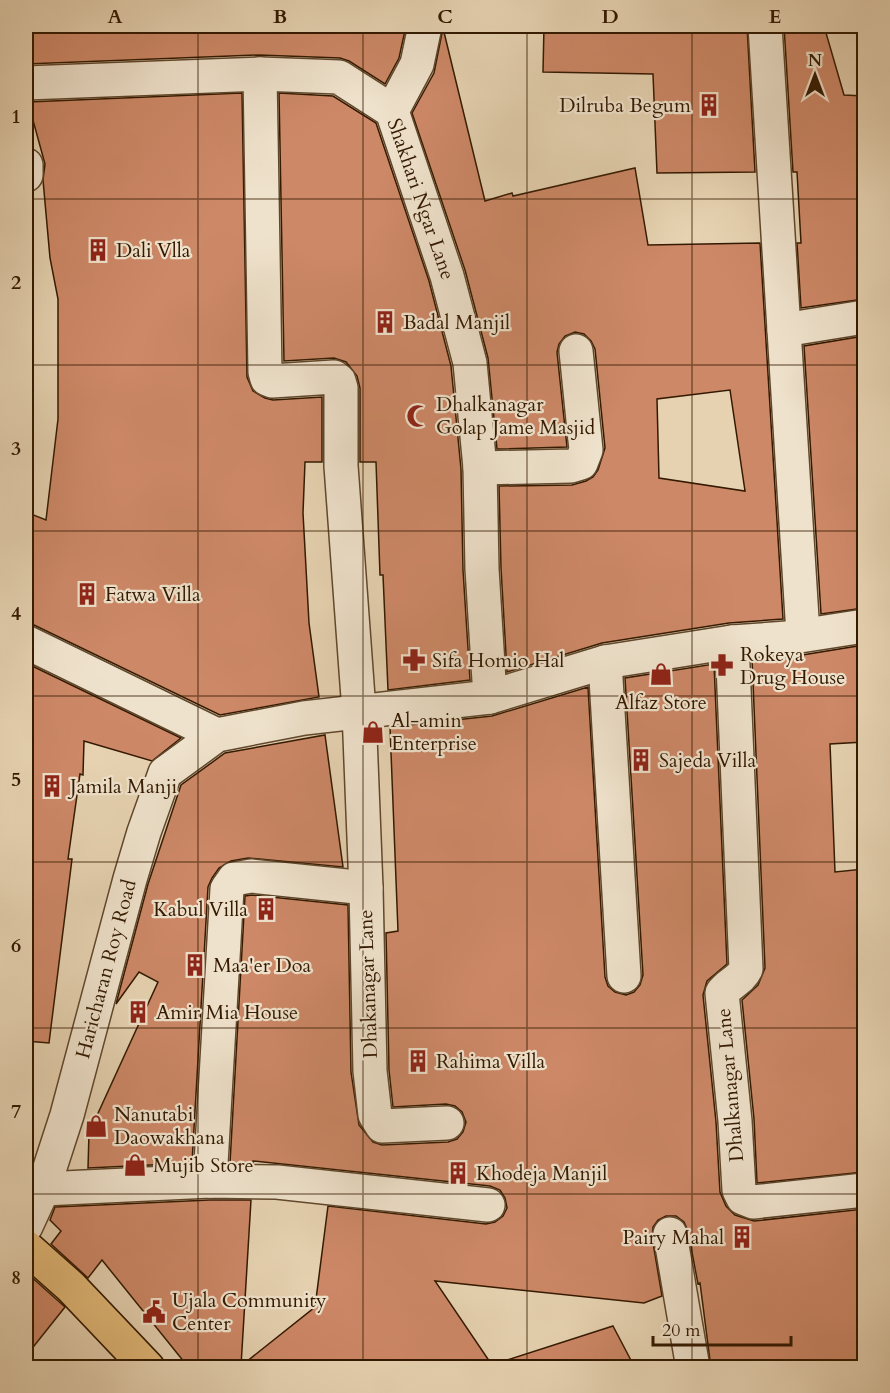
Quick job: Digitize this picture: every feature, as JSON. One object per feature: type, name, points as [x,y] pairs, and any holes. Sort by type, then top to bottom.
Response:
[{"type":"main road","points":[[26,1247],[71,1287],[148,1368]]},
{"type":"street","points":[[392,111],[417,64],[425,26]]},
{"type":"street","points":[[765,26],[803,634]]},
{"type":"street","points":[[260,74],[265,372],[267,379],[272,381],[334,377],[339,381],[341,387],[341,466],[358,711],[366,888]]},
{"type":"street","name":"Shakhari Ngar Lane","points":[[26,83],[260,74],[339,77],[392,111],[447,276],[470,363],[480,468],[482,569],[490,697]]},
{"type":"street","points":[[26,165],[26,175]]},
{"type":"street","points":[[784,330],[864,317]]},
{"type":"street","points":[[480,468],[571,466],[581,463],[586,450],[576,351]]},
{"type":"street","points":[[26,642],[218,735],[304,718],[490,697],[605,662],[732,642],[786,638],[864,626]]},
{"type":"street","name":"Dhalkanagar Lane","points":[[732,642],[746,969],[744,974],[725,988],[722,993],[735,1121],[739,1190],[743,1198],[753,1202],[864,1190]]},
{"type":"street","points":[[605,662],[624,976]]},
{"type":"street","name":"Haricharan Roy Road","points":[[26,1226],[43,1189],[67,1115],[130,879],[165,773],[218,735]]},
{"type":"street","name":"Dhakanagar Lane","points":[[210,1181],[227,889],[234,879],[251,876],[366,888],[370,1071],[375,1115],[382,1126],[447,1123]]},
{"type":"street","points":[[43,1189],[210,1181],[277,1182],[488,1205]]},
{"type":"street","points":[[670,1234],[693,1368]]},
{"type":"building","points":[[26,26],[406,26],[399,58],[385,84],[349,61],[340,58],[259,55],[26,64]]},
{"type":"building","points":[[544,26],[747,26],[755,172],[657,173],[653,74],[543,72]]},
{"type":"building","points":[[784,26],[824,26],[844,95],[864,96],[864,299],[801,308],[797,243],[801,243],[797,172],[793,172]]},
{"type":"building","points":[[443,28],[485,201],[512,193],[513,196],[635,168],[648,245],[760,243],[783,619],[729,623],[602,643],[507,672],[499,486],[572,485],[593,477],[598,470],[605,448],[595,349],[584,334],[575,332],[565,336],[559,344],[557,352],[567,447],[497,449],[488,358],[465,270],[412,113],[434,73]],"holes":[[[730,390],[745,491],[659,478],[657,399]]]},
{"type":"building","points":[[242,93],[247,377],[253,391],[265,398],[273,400],[322,397],[322,462],[305,462],[303,513],[309,623],[319,697],[220,715],[26,623],[26,512],[46,520],[58,419],[58,299],[50,258],[43,180],[45,164],[28,102]]},
{"type":"building","points":[[279,93],[333,96],[376,123],[429,281],[451,366],[461,469],[463,570],[470,680],[388,690],[383,575],[380,575],[376,462],[360,462],[360,388],[357,376],[346,362],[334,358],[284,361]]},
{"type":"building","points":[[864,336],[864,608],[821,614],[804,346]]},
{"type":"building","points":[[864,645],[864,742],[830,744],[835,872],[864,869],[864,1172],[757,1183],[754,1119],[742,1000],[758,985],[765,968],[752,659],[790,657]]},
{"type":"building","points":[[26,663],[181,738],[152,761],[84,741],[83,775],[80,774],[68,859],[72,859],[49,1043],[26,1041]]},
{"type":"building","points":[[714,664],[727,964],[707,981],[703,995],[716,1122],[720,1192],[726,1206],[735,1215],[754,1221],[864,1209],[864,1368],[711,1368],[700,1283],[698,1284],[688,1231],[684,1222],[676,1216],[666,1216],[658,1220],[653,1227],[652,1237],[662,1296],[644,1303],[435,1281],[494,1368],[189,1368],[102,1260],[88,1278],[51,1244],[61,1231],[50,1220],[55,1207],[251,1200],[241,1366],[315,1307],[328,1206],[486,1224],[495,1222],[503,1216],[507,1208],[505,1198],[500,1190],[490,1186],[253,1161],[253,1163],[230,1163],[245,896],[348,905],[351,1072],[359,1125],[373,1142],[382,1145],[448,1142],[457,1139],[463,1132],[466,1122],[462,1112],[455,1106],[446,1104],[393,1107],[389,1070],[386,933],[398,931],[390,727],[492,716],[588,687],[605,977],[608,986],[615,992],[626,995],[634,992],[640,985],[643,975],[625,678]]},
{"type":"building","points":[[325,735],[343,867],[248,858],[231,861],[219,868],[208,887],[192,1163],[88,1168],[89,1133],[158,982],[139,972],[116,1004],[148,884],[181,785],[225,753]]},
{"type":"building","points":[[28,1274],[65,1307],[26,1356],[26,1276]]},
{"type":"building","points":[[613,1326],[635,1368],[508,1368],[507,1360]]},
{"type":"place","name":"Dilruba Begum","points":[[709,105]]},
{"type":"place","name":"Dali Vlla","points":[[98,250]]},
{"type":"place","name":"Badal Manjil","points":[[385,322]]},
{"type":"place","name":"Dhalkanagar Golap Jame Masjid","points":[[418,416]]},
{"type":"place","name":"Fatwa Villa","points":[[87,594]]},
{"type":"place","name":"Sifa Homio Hal","points":[[414,660]]},
{"type":"place","name":"Rokeya Drug House","points":[[722,665]]},
{"type":"place","name":"Alfaz Store","points":[[661,674]]},
{"type":"place","name":"Al-amin Enterprise","points":[[373,732]]},
{"type":"place","name":"Sajeda Villa","points":[[641,760]]},
{"type":"place","name":"Jamila Manji","points":[[52,786]]},
{"type":"place","name":"Kabul Villa","points":[[266,909]]},
{"type":"place","name":"Maa'er Doa","points":[[195,965]]},
{"type":"place","name":"Amir Mia House","points":[[138,1012]]},
{"type":"place","name":"Rahima Villa","points":[[418,1061]]},
{"type":"place","name":"Nanutabi Daowakhana","points":[[96,1126]]},
{"type":"place","name":"Mujib Store","points":[[135,1165]]},
{"type":"place","name":"Khodeja Manjil","points":[[458,1173]]},
{"type":"place","name":"Pairy Mahal","points":[[742,1237]]},
{"type":"place","name":"Ujala Community Center","points":[[154,1312]]}]
